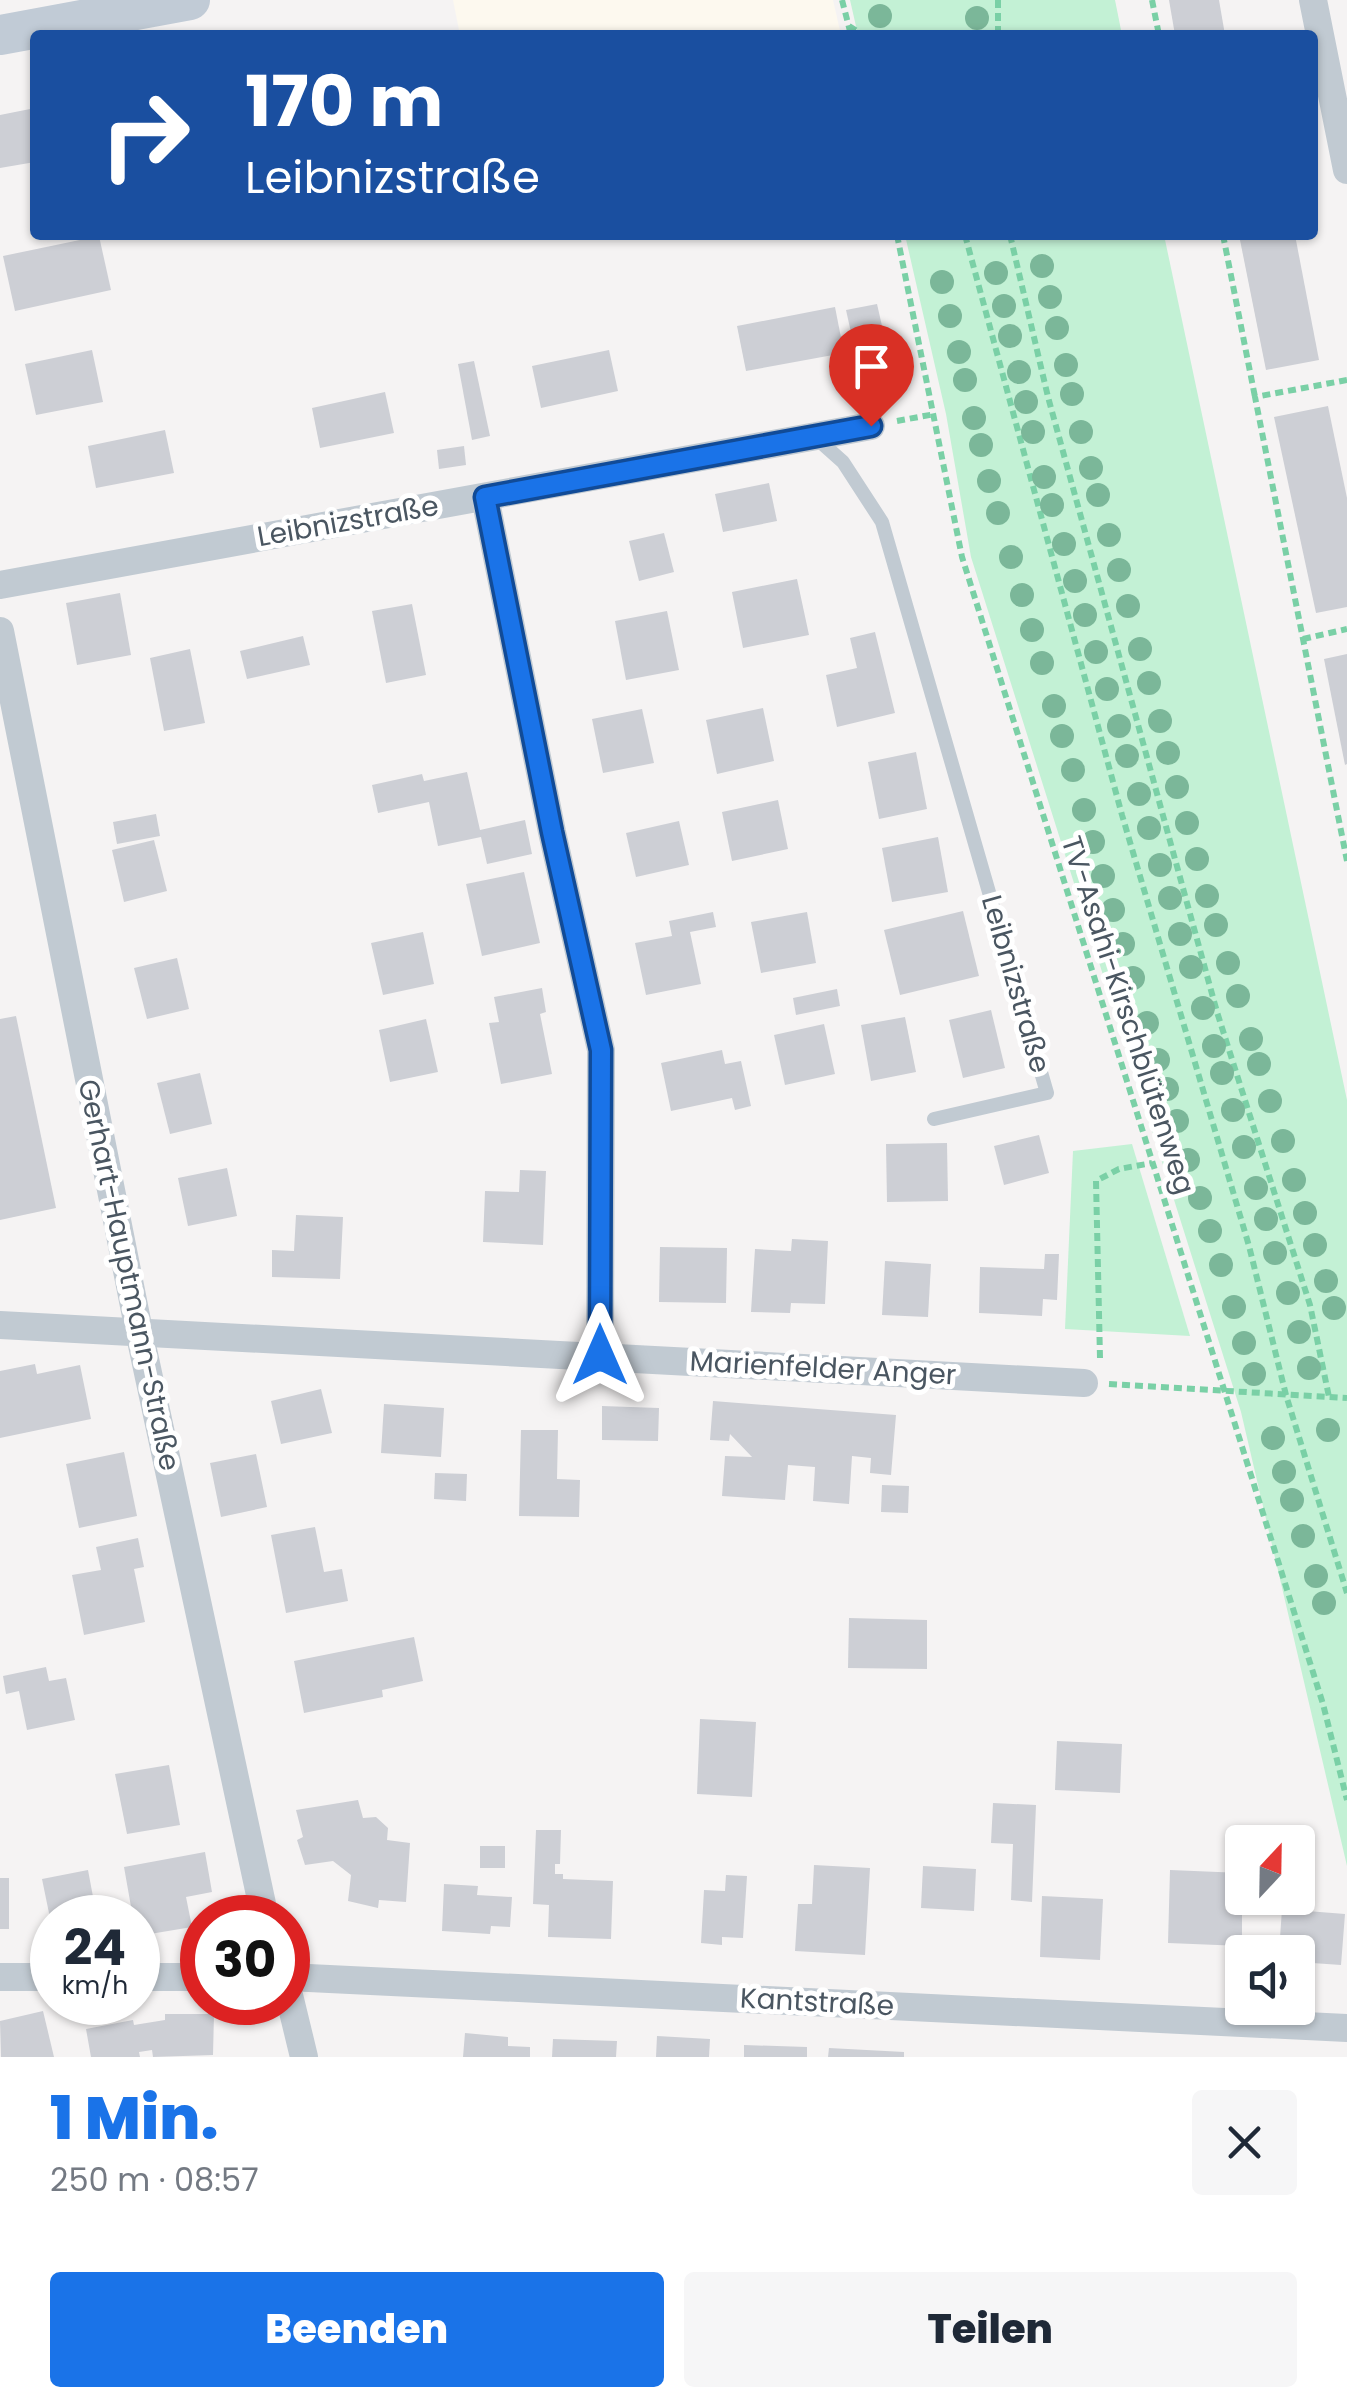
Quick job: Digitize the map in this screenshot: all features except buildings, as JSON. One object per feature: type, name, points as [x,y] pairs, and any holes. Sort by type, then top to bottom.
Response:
[{"type":"main road","points":[[0,35],[190,0]]},
{"type":"street","points":[[1313,0],[1347,170]]},
{"type":"street","name":"Leibnizstraße","points":[[0,585],[871,426]]},
{"type":"street","points":[[485,497],[552,832],[601,1050],[600,1355]]},
{"type":"street","name":"Gerhart-Hauptmann-Straße","points":[[0,631],[139,1331],[260,1895]]},
{"type":"street","name":"Marienfelder Anger","points":[[0,1324],[1092,1383]]},
{"type":"street","points":[[0,1978],[30,1977]]},
{"type":"street","name":"Kantstraße","points":[[310,1978],[1347,2028]]},
{"type":"street","points":[[296,2025],[304,2057]]},
{"type":"lane","name":"Leibnizstraße","points":[[814,437],[843,462],[882,522],[1048,1093],[934,1118]]},
{"type":"path","points":[[842,0],[850,30]]},
{"type":"path","points":[[998,0],[998,30]]},
{"type":"path","points":[[1152,0],[1158,30]]},
{"type":"path","name":"TV-Asahi-Kirschblütenweg","points":[[898,240],[962,557],[1323,1704],[1347,1800]]},
{"type":"path","points":[[966,240],[1122,815],[1249,1246],[1286,1394],[1347,1593]]},
{"type":"path","points":[[1011,240],[1048,397],[1217,1012],[1310,1305],[1329,1397]]},
{"type":"path","points":[[1225,240],[1347,861]]},
{"type":"path","points":[[1254,397],[1347,380]]},
{"type":"path","points":[[1303,639],[1347,629]]},
{"type":"path","points":[[1152,1163],[1119,1169],[1096,1180],[1092,1383],[1347,1398]]},
{"type":"shaded area","points":[[453,0],[833,0],[840,30],[459,30]]},
{"type":"green space","points":[[850,0],[1115,0],[1121,30],[857,30]]},
{"type":"green space","points":[[906,240],[1165,240],[1347,1100],[1347,1866],[1241,1412],[971,557],[946,414]]},
{"type":"green space","points":[[1132,1144],[1190,1336],[1065,1329],[1073,1151]]},
{"type":"route","points":[[600,1355],[601,1050],[552,832],[485,497],[871,426]]}]
